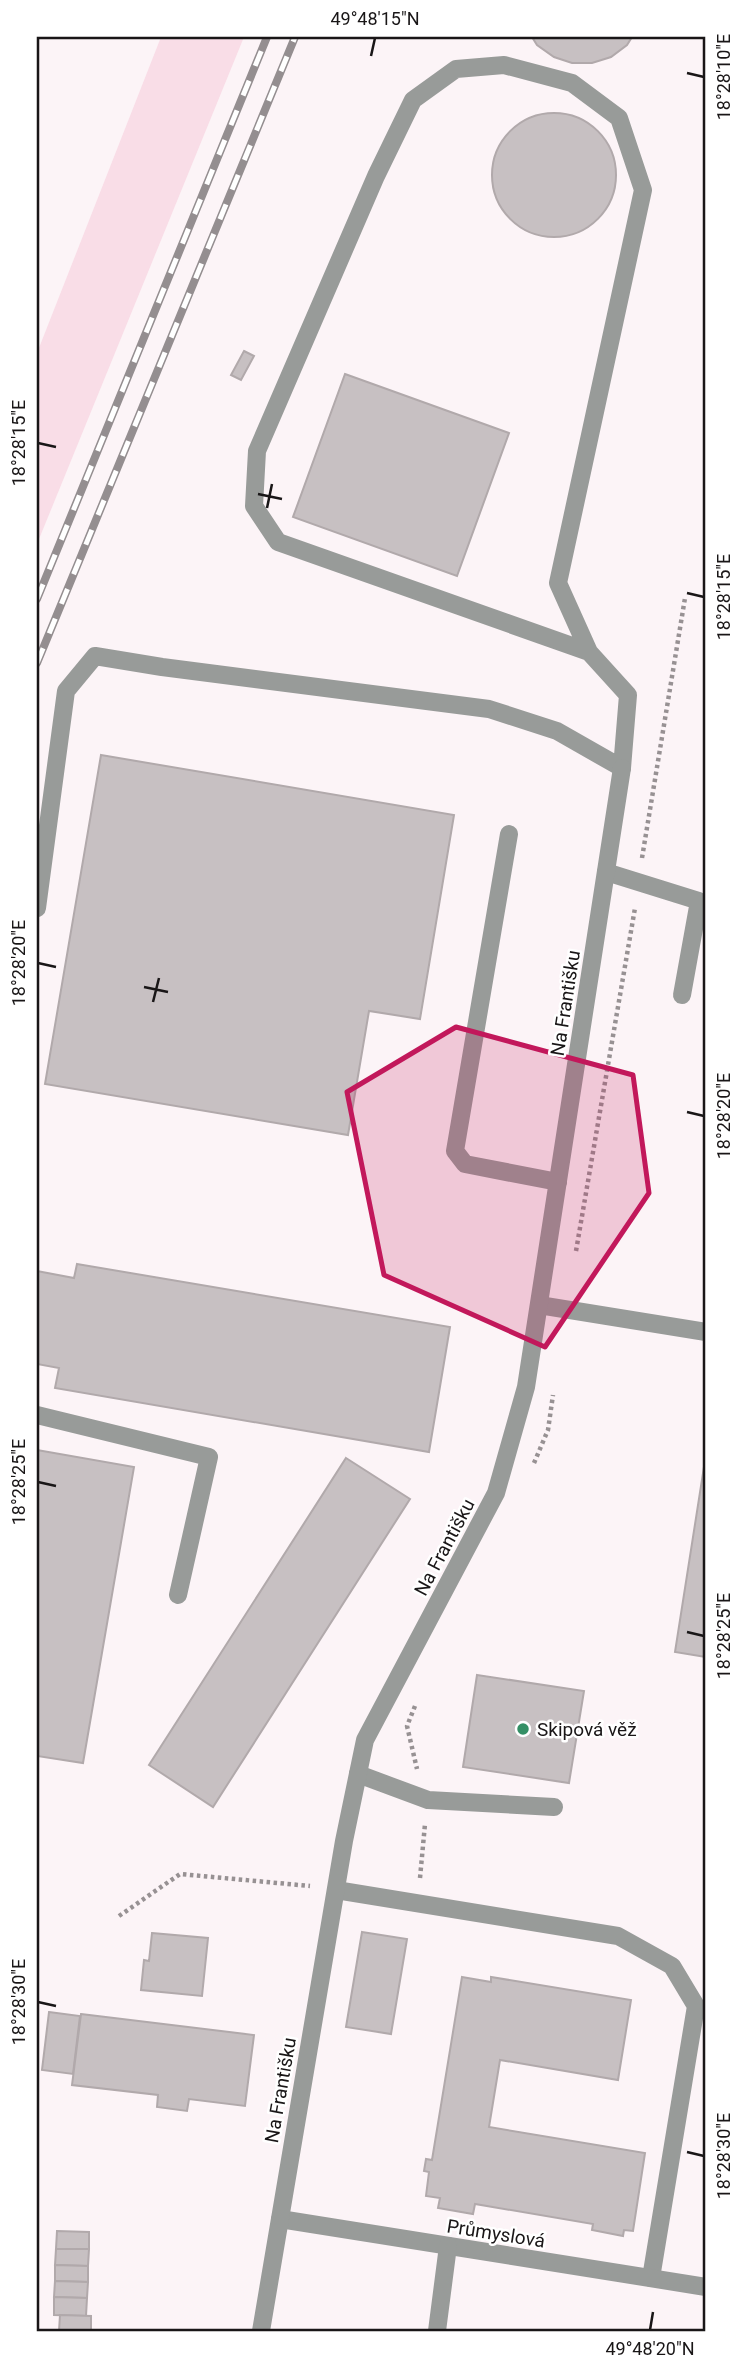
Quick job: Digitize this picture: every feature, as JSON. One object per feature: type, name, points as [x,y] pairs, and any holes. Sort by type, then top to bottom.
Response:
[{"type":"street","points":[[504,65],[572,83],[619,118],[643,190],[558,583],[589,652],[278,542],[254,506],[257,451],[376,176],[413,100],[456,69],[504,65]]},
{"type":"street","name":"Na Františku","points":[[261,2331],[336,1889],[365,1740],[496,1493],[526,1387],[622,768],[628,695],[589,652]]},
{"type":"street","points":[[37,908],[66,691],[95,656],[489,709],[557,731],[622,768]]},
{"type":"street","points":[[509,834],[455,1151],[465,1164],[558,1182]]},
{"type":"street","points":[[606,872],[699,901],[682,995]]},
{"type":"street","points":[[539,1305],[706,1332]]},
{"type":"street","points":[[37,1415],[209,1457],[177,1595]]},
{"type":"street","points":[[358,1774],[428,1800],[554,1807]]},
{"type":"street","points":[[336,1889],[618,1936],[672,1966],[696,2006],[651,2278]]},
{"type":"street","name":"Průmyslová","points":[[280,2219],[706,2287]]},
{"type":"street","points":[[438,2331],[448,2246]]},
{"type":"path","points":[[119,1916],[180,1874],[336,1889]]},
{"type":"highlighted area","points":[[456,1027],[633,1075],[649,1193],[545,1347],[384,1275],[347,1092]]},
{"type":"shaded area","points":[[161,37],[244,37],[37,544],[37,353]]},
{"type":"building","points":[[532,37],[632,37],[627,45],[611,57],[592,63],[572,63],[554,57],[537,45]]},
{"type":"building","points":[[554,113],[578,117],[598,131],[612,151],[616,175],[612,199],[598,219],[578,233],[554,237],[530,233],[510,219],[496,199],[492,175],[496,151],[510,131],[530,117]]},
{"type":"building","points":[[244,351],[254,356],[241,380],[231,375]]},
{"type":"building","points":[[345,374],[509,433],[457,576],[293,517]]},
{"type":"building","points":[[101,755],[454,815],[420,1019],[369,1011],[348,1135],[45,1084]]},
{"type":"building","points":[[77,1264],[450,1327],[429,1452],[55,1388],[59,1368],[37,1364],[37,1271],[74,1278]]},
{"type":"building","points":[[37,1450],[134,1467],[83,1763],[37,1756]]},
{"type":"building","points":[[706,1454],[706,1657],[675,1652]]},
{"type":"building","points":[[346,1458],[410,1499],[213,1807],[149,1765]]},
{"type":"building","name":"Skipová věž","points":[[477,1675],[584,1691],[569,1783],[463,1767]]},
{"type":"building","points":[[362,1932],[407,1939],[391,2034],[346,2027]]},
{"type":"building","points":[[152,1933],[208,1938],[202,1996],[141,1990],[144,1960],[149,1961]]},
{"type":"building","points":[[462,1977],[491,1982],[491,1977],[631,2000],[618,2080],[500,2060],[489,2127],[645,2153],[633,2231],[624,2230],[623,2236],[592,2230],[593,2224],[475,2204],[473,2214],[438,2208],[440,2198],[426,2196],[429,2172],[424,2171],[426,2159],[432,2160]]},
{"type":"building","points":[[49,2012],[80,2016],[73,2074],[42,2070]]},
{"type":"building","points":[[81,2014],[254,2035],[245,2106],[189,2099],[187,2111],[157,2107],[158,2095],[72,2085]]},
{"type":"building","points":[[57,2231],[89,2232],[89,2249],[56,2249]]},
{"type":"building","points":[[56,2249],[89,2249],[88,2266],[55,2265]]},
{"type":"building","points":[[55,2265],[88,2266],[88,2282],[55,2281]]},
{"type":"building","points":[[55,2281],[88,2282],[87,2298],[54,2297]]},
{"type":"building","points":[[54,2297],[87,2298],[86,2316],[54,2315]]},
{"type":"building","points":[[60,2315],[91,2316],[91,2331],[59,2331]]},
{"type":"railway","points":[[37,599],[267,37]]},
{"type":"railway","points":[[37,663],[295,37]]},
{"type":"place","name":"Skipová věž","points":[[523,1729]]}]
